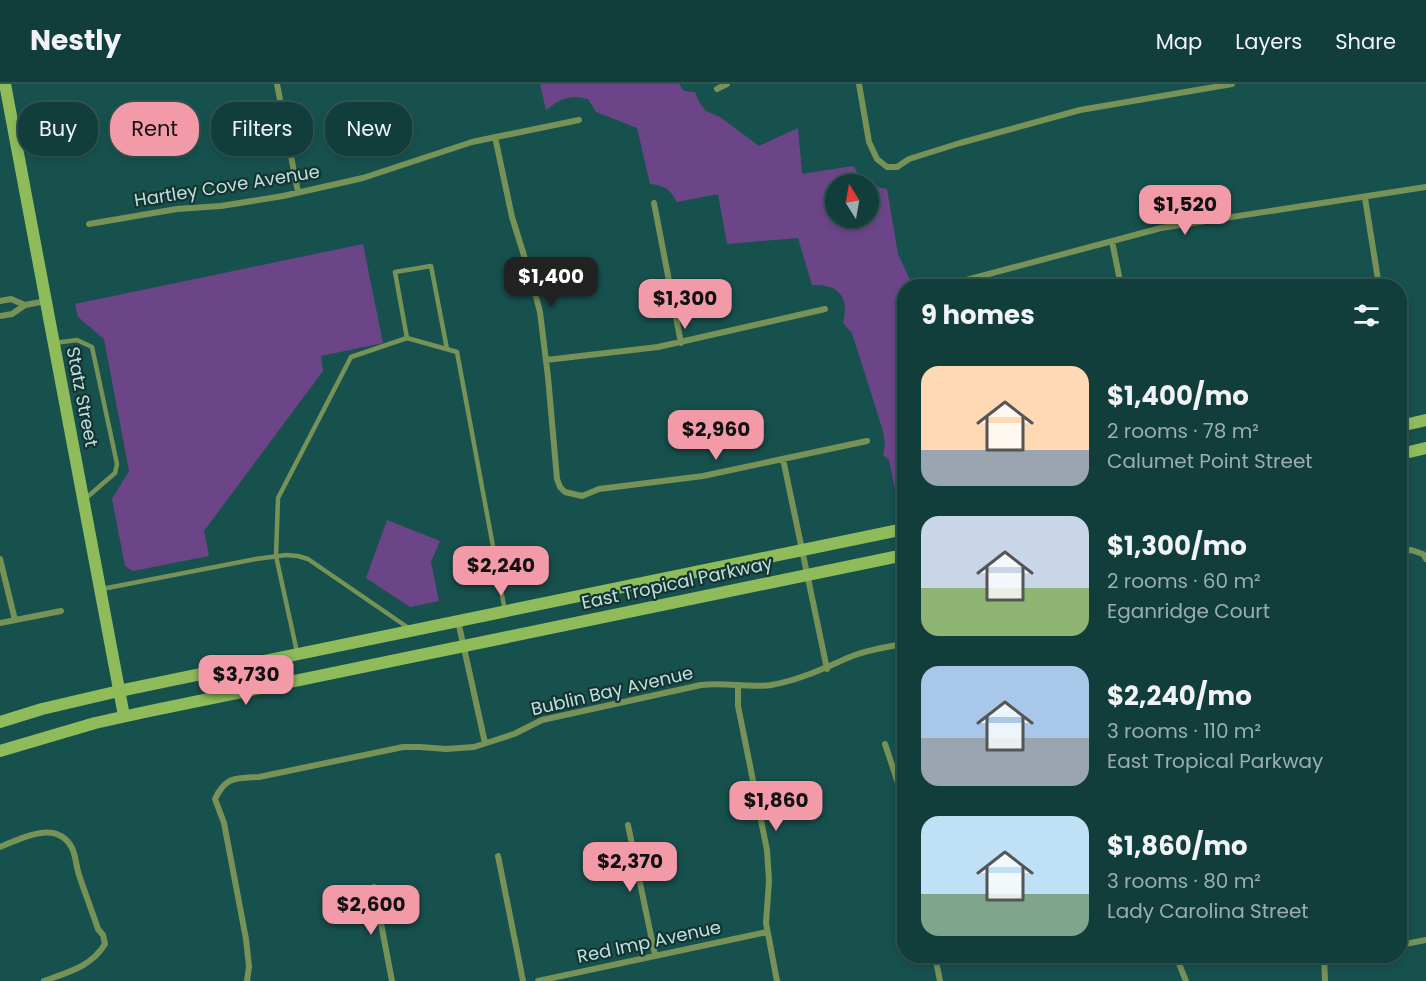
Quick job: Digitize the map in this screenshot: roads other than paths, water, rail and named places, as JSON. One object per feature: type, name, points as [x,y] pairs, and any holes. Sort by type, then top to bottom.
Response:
[{"type":"main road","name":"Statz Street","points":[[5,84],[124,716]]},
{"type":"main road","points":[[1407,424],[1426,420]]},
{"type":"main road","points":[[1407,452],[1426,448]]},
{"type":"main road","name":"East Tropical Parkway","points":[[0,751],[124,716],[464,646],[805,562],[897,531]]},
{"type":"main road","name":"East Tropical Parkway","points":[[0,722],[42,709],[119,691],[505,611],[805,562],[897,555]]},
{"type":"street","points":[[277,84],[298,192]]},
{"type":"street","points":[[717,89],[727,84]]},
{"type":"street","points":[[858,84],[869,142],[877,159],[884,165],[897,167],[909,159],[960,143],[1080,110],[1232,84]]},
{"type":"street","name":"Hartley Cove Avenue","points":[[89,224],[160,211],[221,206],[298,192],[363,178],[447,149],[579,120]]},
{"type":"street","points":[[495,137],[512,216],[540,312],[557,479],[565,492],[582,496],[599,489],[703,476],[867,441]]},
{"type":"street","points":[[970,279],[1161,228],[1426,187]]},
{"type":"street","points":[[1365,198],[1378,279]]},
{"type":"street","points":[[654,203],[681,343]]},
{"type":"street","points":[[1112,241],[1120,279]]},
{"type":"street","points":[[0,301],[11,299],[25,305]]},
{"type":"street","points":[[0,316],[12,314],[25,305],[45,302]]},
{"type":"street","points":[[546,360],[681,343],[825,309]]},
{"type":"street","points":[[783,459],[826,669]]},
{"type":"street","points":[[1407,551],[1411,550],[1425,557]]},
{"type":"street","points":[[0,559],[15,620]]},
{"type":"street","points":[[0,623],[61,611]]},
{"type":"street","points":[[458,621],[485,743]]},
{"type":"street","name":"Bublin Bay Avenue","points":[[246,981],[249,967],[246,939],[224,823],[215,799],[221,786],[236,777],[259,777],[403,747],[461,749],[514,734],[542,720],[701,686],[716,683],[738,686],[772,684],[807,677],[871,651],[897,645]]},
{"type":"street","points":[[738,686],[738,706],[767,850],[769,881],[767,932],[777,981]]},
{"type":"street","points":[[885,744],[897,774]]},
{"type":"street","points":[[628,825],[655,956]]},
{"type":"street","points":[[0,847],[39,833],[57,833],[71,847],[98,929],[103,935],[105,944],[91,962],[44,981]]},
{"type":"street","points":[[498,856],[523,981]]},
{"type":"street","points":[[374,887],[392,981]]},
{"type":"street","name":"Red Imp Avenue","points":[[538,981],[767,932]]},
{"type":"street","points":[[1407,944],[1426,940]]},
{"type":"street","points":[[936,963],[940,981]]},
{"type":"street","points":[[1179,963],[1186,981]]},
{"type":"street","points":[[1324,963],[1324,981]]},
{"type":"lane","points":[[407,338],[394,272],[431,266],[447,349]]},
{"type":"lane","points":[[297,654],[276,556],[278,498],[351,357],[407,338],[457,352],[505,611]]},
{"type":"lane","points":[[54,343],[77,340],[92,347],[117,464],[115,473],[105,484],[83,500]]},
{"type":"lane","points":[[100,590],[256,559],[298,556],[308,560],[412,631]]}]
